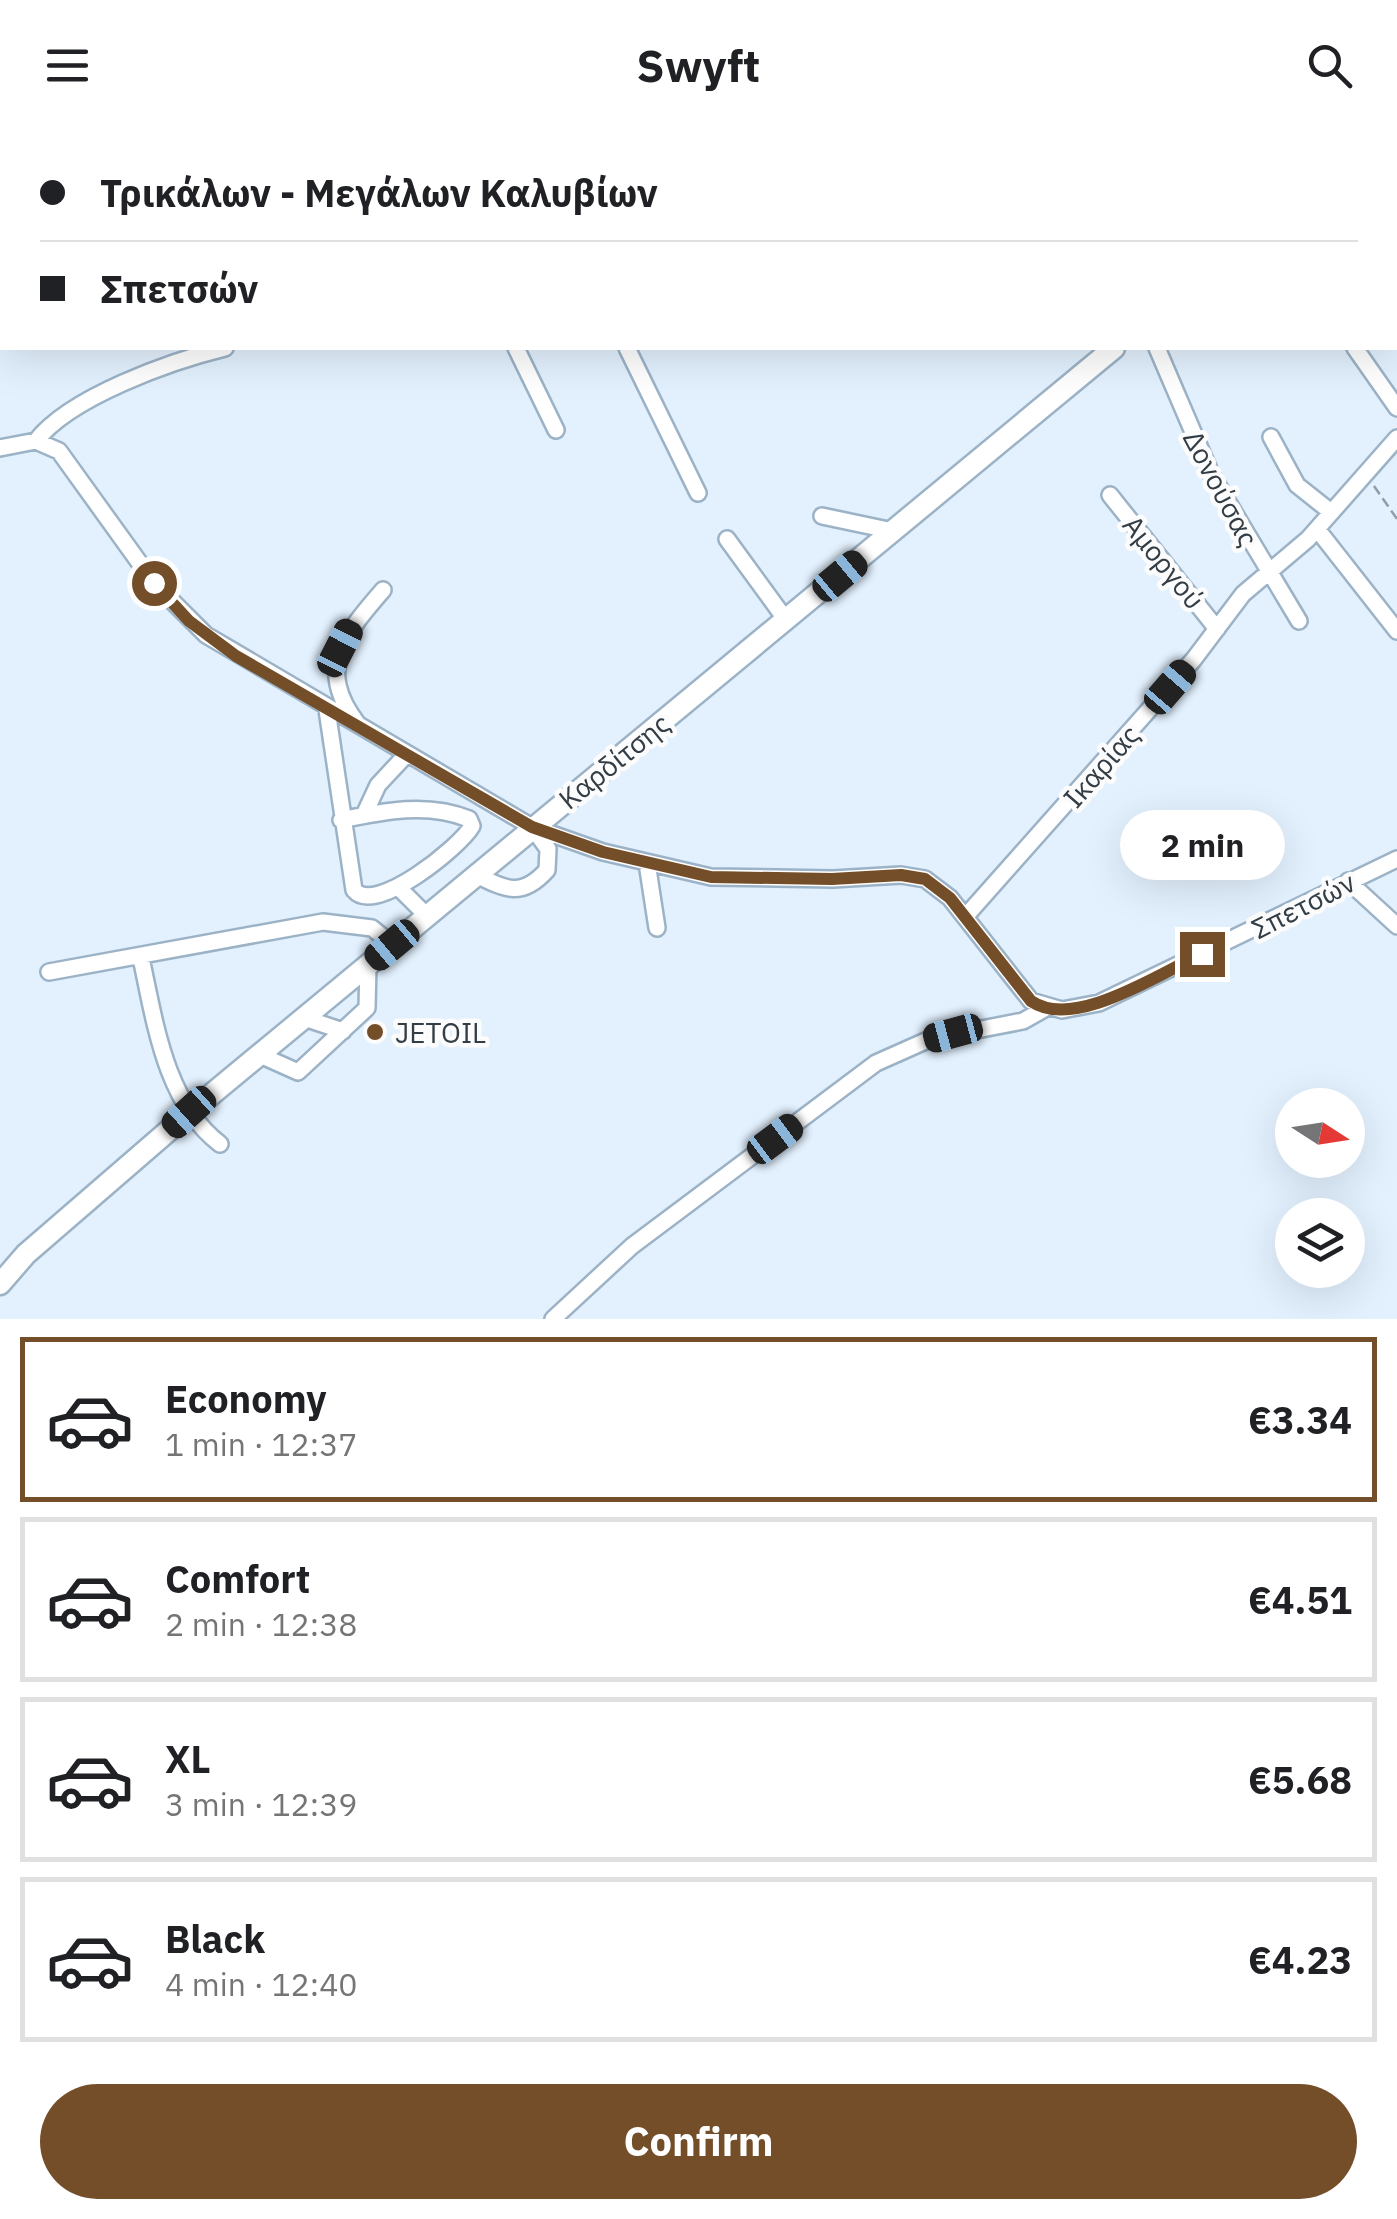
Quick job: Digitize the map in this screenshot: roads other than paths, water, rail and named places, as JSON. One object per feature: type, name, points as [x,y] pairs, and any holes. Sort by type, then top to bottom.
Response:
[{"type":"main road","name":"Καρδίτσης","points":[[0,1284],[26,1254],[189,1112],[1112,350]]},
{"type":"main road","name":"Καρδίτσης","points":[[0,1266],[26,1254]]},
{"type":"street","points":[[36,441],[63,416],[124,385],[220,350]]},
{"type":"street","points":[[517,350],[556,430]]},
{"type":"street","points":[[629,350],[698,494]]},
{"type":"street","name":"Δονούσας","points":[[1158,350],[1210,474],[1298,621]]},
{"type":"street","points":[[1356,350],[1397,408]]},
{"type":"street","points":[[1270,436],[1297,485],[1332,512]]},
{"type":"street","name":"Ικαρίας","points":[[965,918],[1217,629],[1243,594],[1317,529],[1397,438]]},
{"type":"street","points":[[0,448],[36,441],[50,444],[148,575],[189,621],[236,656],[532,827],[647,864],[738,878],[913,876],[934,884],[1020,990],[1046,1008]]},
{"type":"street","name":"Αμοργού","points":[[1110,494],[1217,629]]},
{"type":"street","points":[[822,516],[893,531]]},
{"type":"street","points":[[1317,529],[1397,631]]},
{"type":"street","points":[[727,539],[786,620]]},
{"type":"street","points":[[362,730],[342,703],[336,672],[350,629],[383,590]]},
{"type":"street","points":[[327,710],[341,820],[354,890],[360,898],[370,900],[398,888],[469,832],[469,819],[424,808],[341,820]]},
{"type":"street","points":[[364,815],[378,785],[406,754]]},
{"type":"street","points":[[475,874],[518,892],[532,886],[547,870],[548,849],[532,827]]},
{"type":"street","name":"Σπετσών","points":[[553,1319],[643,1237],[876,1064],[930,1039],[1023,1021],[1046,1008],[1079,1009],[1099,1002],[1397,859]]},
{"type":"street","points":[[647,864],[656,928]]},
{"type":"street","points":[[1348,881],[1397,926]]},
{"type":"street","points":[[398,888],[428,916]]},
{"type":"street","points":[[50,972],[323,922],[372,928],[392,945]]},
{"type":"street","points":[[141,958],[172,1079],[189,1112],[220,1144]]},
{"type":"street","points":[[260,1054],[298,1072],[368,1008],[368,965]]},
{"type":"street","points":[[304,1018],[343,1030]]},
{"type":"place","name":"JETOIL","points":[[375,1032]]}]
